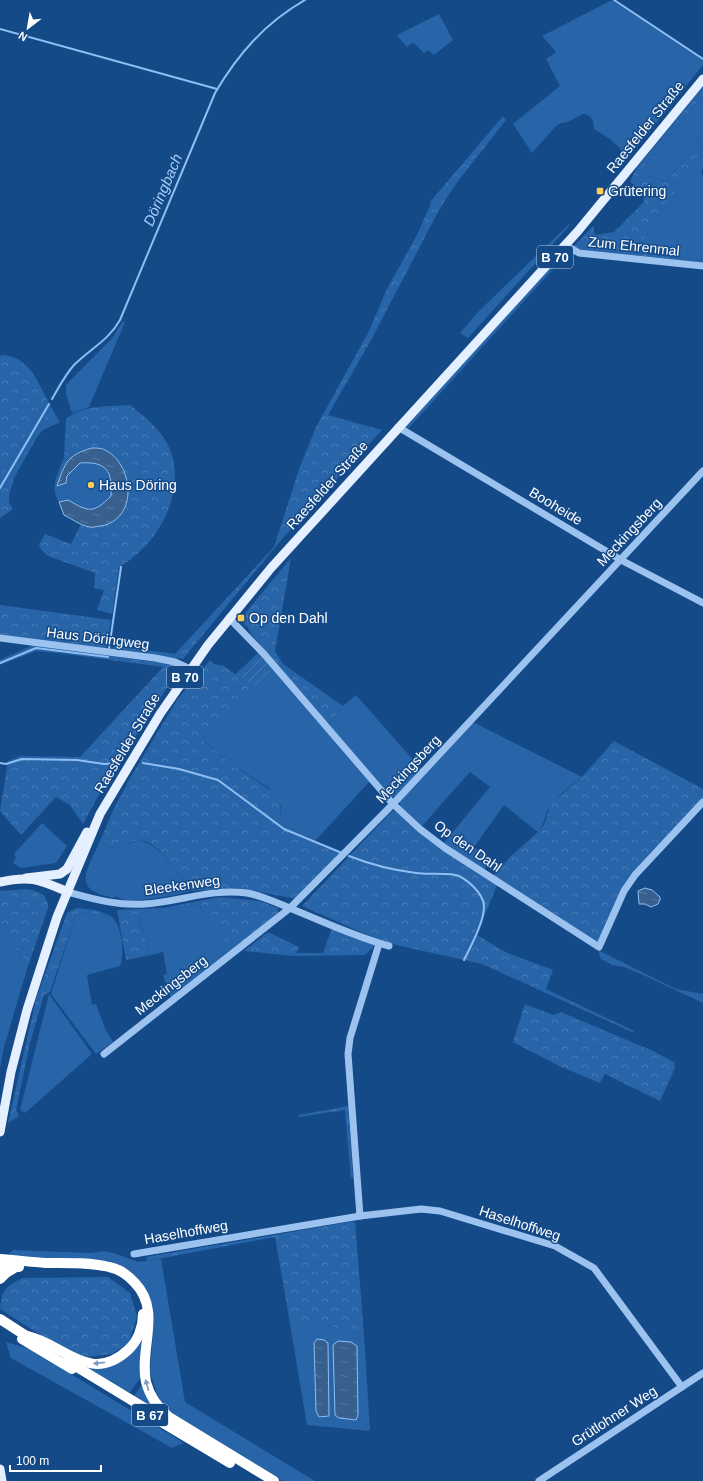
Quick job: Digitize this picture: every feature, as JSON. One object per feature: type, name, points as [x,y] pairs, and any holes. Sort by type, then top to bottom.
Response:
[{"type":"highway","points":[[0,1259],[95,1264],[115,1269],[130,1278],[143,1294],[148,1308],[149,1321],[145,1371],[150,1393],[155,1402],[169,1417],[263,1478]]},
{"type":"highway","points":[[0,1267],[88,1268],[111,1272],[122,1278],[133,1288],[138,1296],[142,1309],[143,1321],[133,1346],[118,1358],[100,1364],[79,1361],[39,1339],[27,1336]]},
{"type":"highway","points":[[0,1279],[6,1273],[17,1267]]},
{"type":"highway","name":"B 67","points":[[0,1319],[17,1333],[27,1336],[263,1478]]},
{"type":"highway","name":"B 67","points":[[0,1325],[17,1333],[263,1478],[274,1481]]},
{"type":"main road","name":"Raesfelder Straße","points":[[68,892],[100,814],[160,714],[190,669],[229,618],[281,556],[565,245],[703,79]]},
{"type":"main road","points":[[0,882],[60,874],[67,869],[83,838],[100,814]]},
{"type":"main road","points":[[26,878],[46,882],[68,892]]},
{"type":"main road","name":"B 70","points":[[0,1132],[11,1072],[25,1016],[39,971],[68,892]]},
{"type":"main road","points":[[0,1469],[2,1481]]},
{"type":"street","name":"Zum Ehrenmal","points":[[565,245],[579,253],[703,266]]},
{"type":"street","name":"Booheide","points":[[398,427],[621,560],[703,603]]},
{"type":"street","name":"Meckingsberg","points":[[104,1054],[290,908],[393,804],[703,471]]},
{"type":"street","name":"Op den Dahl","points":[[229,618],[260,649],[393,804],[433,840],[599,947],[624,891],[635,875],[703,802]]},
{"type":"street","name":"Haus Döringweg","points":[[0,638],[155,658],[175,662],[190,669]]},
{"type":"street","name":"Bleekenweg","points":[[68,892],[97,900],[128,905],[146,904],[206,893],[237,892],[260,896],[379,944],[389,946]]},
{"type":"street","points":[[360,1216],[348,1054],[350,1038],[379,944]]},
{"type":"street","name":"Haselhoffweg","points":[[134,1254],[360,1216],[421,1209],[440,1211],[554,1246],[582,1260],[594,1268],[682,1387]]},
{"type":"street","name":"Grütlohner Weg","points":[[539,1481],[703,1372]]},
{"type":"green space","points":[[612,0],[703,60],[703,65],[629,157],[610,139],[594,129],[592,119],[583,114],[555,127],[532,153],[513,124],[560,86],[546,59],[556,52],[542,36]]},
{"type":"green space","points":[[439,14],[453,40],[434,55],[428,50],[424,53],[413,42],[407,47],[397,35]]},
{"type":"green space","points":[[703,85],[703,88],[634,173],[637,167]]},
{"type":"green space","points":[[703,88],[703,95],[641,171],[648,176],[666,182],[696,141],[703,149],[635,253],[703,260],[703,263],[578,249],[573,247],[593,226],[595,235],[614,232],[644,202],[643,191],[630,182],[634,173]]},
{"type":"green space","points":[[703,95],[703,149],[696,141],[666,182],[648,176],[641,171]]},
{"type":"green space","points":[[503,116],[506,120],[455,185],[439,210],[370,342],[328,415],[382,430],[282,539],[183,659],[112,650],[113,646],[175,654],[274,547],[299,469],[316,427],[368,333],[387,289],[418,233],[431,203],[430,202]]},
{"type":"green space","points":[[703,149],[703,168],[701,173],[703,175],[703,260],[635,253]]},
{"type":"green space","points":[[569,224],[570,225],[468,338],[460,333],[479,311]]},
{"type":"green space","points":[[561,256],[565,256],[407,430],[406,424]]},
{"type":"green space","points":[[123,321],[125,322],[89,407],[72,413],[66,394],[66,385],[113,337]]},
{"type":"green space","points":[[4,355],[20,360],[26,365],[36,378],[47,399],[0,480],[0,356]]},
{"type":"green space","points":[[47,399],[51,407],[0,494],[0,480]]},
{"type":"green space","points":[[130,405],[151,423],[168,445],[174,462],[175,480],[172,497],[158,530],[146,545],[119,567],[112,614],[97,610],[104,590],[94,588],[95,573],[48,556],[42,551],[39,545],[45,534],[71,544],[81,524],[90,528],[117,518],[115,457],[109,453],[97,449],[90,449],[78,452],[68,461],[64,458],[66,419],[80,411],[96,407]]},
{"type":"green space","points":[[51,407],[60,422],[43,430],[37,437],[14,478],[9,495],[9,502],[13,509],[0,518],[0,494]]},
{"type":"green space","points":[[64,458],[68,461],[57,486],[66,483],[67,476],[80,463],[96,464],[106,469],[109,474],[111,480],[111,496],[100,506],[91,509],[86,509],[68,500],[59,502],[56,497],[55,486],[57,475]]},
{"type":"green space","points":[[291,558],[275,651],[283,664],[280,667],[251,634],[247,626],[245,626],[242,617]]},
{"type":"green space","points":[[0,605],[111,620],[106,649],[0,635]]},
{"type":"green space","points":[[33,645],[67,650],[66,654],[36,651],[0,665],[0,660]]},
{"type":"green space","points":[[67,650],[162,663],[175,666],[178,671],[108,778],[83,824],[70,805],[56,797],[21,835],[0,811],[8,761],[21,756],[80,757],[163,667],[66,654]]},
{"type":"green space","points":[[259,652],[272,668],[256,686],[235,675]]},
{"type":"green space","points":[[210,660],[214,664],[224,666],[239,677],[252,682],[256,686],[203,740],[234,766],[273,792],[280,803],[281,818],[285,825],[315,841],[342,852],[297,899],[238,888],[191,891],[170,863],[158,849],[151,844],[138,840],[120,848],[115,848],[100,841],[114,808],[130,778],[177,700]]},
{"type":"green space","points":[[283,664],[293,671],[291,681],[280,667]]},
{"type":"green space","points":[[272,668],[370,781],[315,841],[285,825],[281,818],[281,806],[269,788],[234,766],[203,740]]},
{"type":"green space","points":[[293,671],[343,706],[329,724],[291,681]]},
{"type":"green space","points":[[356,695],[422,770],[396,797],[391,797],[329,724],[343,706]]},
{"type":"green space","points":[[471,721],[582,777],[555,800],[548,810],[538,832],[504,805],[474,847],[491,859],[484,870],[443,844],[490,787],[470,772],[422,826],[400,806],[400,801]]},
{"type":"green space","points":[[614,741],[703,789],[703,797],[633,873],[599,941],[595,942],[493,876],[511,856],[544,825],[551,803],[582,777]]},
{"type":"green space","points":[[392,811],[397,811],[433,843],[497,885],[477,935],[505,952],[553,970],[546,989],[634,1031],[634,1033],[482,964],[383,942],[302,906]]},
{"type":"green space","points":[[42,823],[67,846],[56,863],[21,868],[13,863],[16,857],[14,854]]},
{"type":"green space","points":[[139,840],[147,843],[162,854],[191,891],[145,900],[127,901],[116,896],[115,898],[92,890],[87,884],[87,870],[100,841],[115,848]]},
{"type":"green space","points":[[26,889],[42,894],[48,903],[48,908],[28,966],[0,926],[0,891]]},
{"type":"green space","points":[[220,897],[259,901],[278,908],[278,915],[233,951],[201,907],[195,905],[169,910],[168,907]]},
{"type":"green space","points":[[195,905],[206,912],[211,918],[233,951],[171,998],[163,975],[167,974],[163,952],[151,955],[138,914],[163,911],[163,908],[168,907],[169,910]]},
{"type":"green space","points":[[77,908],[96,910],[111,916],[78,913],[74,920],[50,992],[44,995],[30,1043],[16,1110],[19,1116],[8,1123],[36,999],[67,913]]},
{"type":"green space","points":[[163,908],[163,911],[138,915],[151,955],[126,960],[117,910]]},
{"type":"green space","points":[[78,913],[111,916],[118,926],[122,940],[122,961],[120,966],[87,975],[92,1005],[96,1004],[106,1031],[113,1042],[96,1054],[51,994],[74,920]]},
{"type":"green space","points":[[0,926],[28,966],[4,1047],[0,1068]]},
{"type":"green space","points":[[332,928],[375,945],[365,955],[294,956],[244,951],[268,932],[299,947],[296,953],[323,953]]},
{"type":"green space","points":[[598,950],[676,989],[703,994],[703,1003],[641,974],[624,967],[612,965],[601,959]]},
{"type":"green space","points":[[49,994],[92,1054],[25,1113],[20,1110]]},
{"type":"green space","points":[[525,1004],[553,1015],[561,1012],[653,1051],[674,1062],[675,1068],[660,1101],[605,1074],[600,1083],[559,1066],[513,1042]]},
{"type":"green space","points":[[348,1106],[353,1178],[351,1178],[345,1110],[299,1117],[299,1115]]},
{"type":"green space","points":[[355,1221],[364,1334],[289,1318],[275,1237],[147,1261],[146,1257]]},
{"type":"green space","points":[[13,1250],[91,1253],[104,1251],[138,1262],[161,1259],[185,1402],[315,1481],[282,1481],[174,1418],[158,1397],[150,1372],[153,1333],[152,1314],[128,1272],[7,1256]]},
{"type":"green space","points":[[108,1277],[130,1293],[137,1316],[129,1343],[112,1354],[86,1357],[64,1350],[0,1309],[3,1293],[8,1286],[23,1278]]},
{"type":"green space","points":[[289,1318],[364,1334],[370,1431],[307,1425]]},
{"type":"green space","points":[[145,1328],[141,1377],[130,1392],[83,1365],[106,1366]]},
{"type":"green space","points":[[6,1342],[30,1349],[184,1443],[172,1448],[11,1358]]},
{"type":"green space","points":[[143,1383],[157,1410],[134,1396]]},
{"type":"water","points":[[92,448],[100,448],[105,450],[116,459],[123,468],[127,480],[128,492],[126,503],[121,514],[113,521],[101,526],[89,527],[82,525],[64,515],[59,502],[68,500],[86,509],[100,506],[111,496],[111,480],[106,469],[96,464],[80,463],[67,476],[66,483],[57,486],[62,471],[68,461],[77,454]]},
{"type":"water","points":[[645,888],[652,890],[660,897],[658,904],[651,907],[645,904],[639,904],[638,891]]},
{"type":"water","points":[[317,1339],[324,1340],[328,1343],[329,1416],[319,1417],[316,1411],[314,1343]]},
{"type":"water","points":[[338,1341],[351,1342],[357,1346],[358,1415],[356,1420],[339,1418],[335,1415],[333,1345]]},
{"type":"waterway","name":"Döringbach","points":[[52,399],[74,365],[105,339],[120,320],[215,93],[233,65],[254,40],[277,19],[305,0]]},
{"type":"waterway","points":[[614,0],[703,59]]},
{"type":"waterway","points":[[0,29],[217,89]]},
{"type":"waterway","name":"Döringbach","points":[[0,488],[49,404]]},
{"type":"waterway","points":[[109,649],[121,567]]},
{"type":"waterway","points":[[0,663],[36,648],[108,657]]},
{"type":"waterway","points":[[0,763],[6,764],[22,759],[77,760],[104,764],[120,763]]},
{"type":"waterway","points":[[143,763],[179,769],[218,780],[284,829],[342,853]]},
{"type":"waterway","points":[[349,856],[374,865],[398,870],[421,874],[455,875],[463,878],[471,884],[483,901],[484,911],[477,933],[464,960]]},
{"type":"place","name":"Grütering","points":[[600,191]]},
{"type":"place","name":"Haus Döring","points":[[91,485]]},
{"type":"place","name":"Op den Dahl","points":[[241,618]]}]
